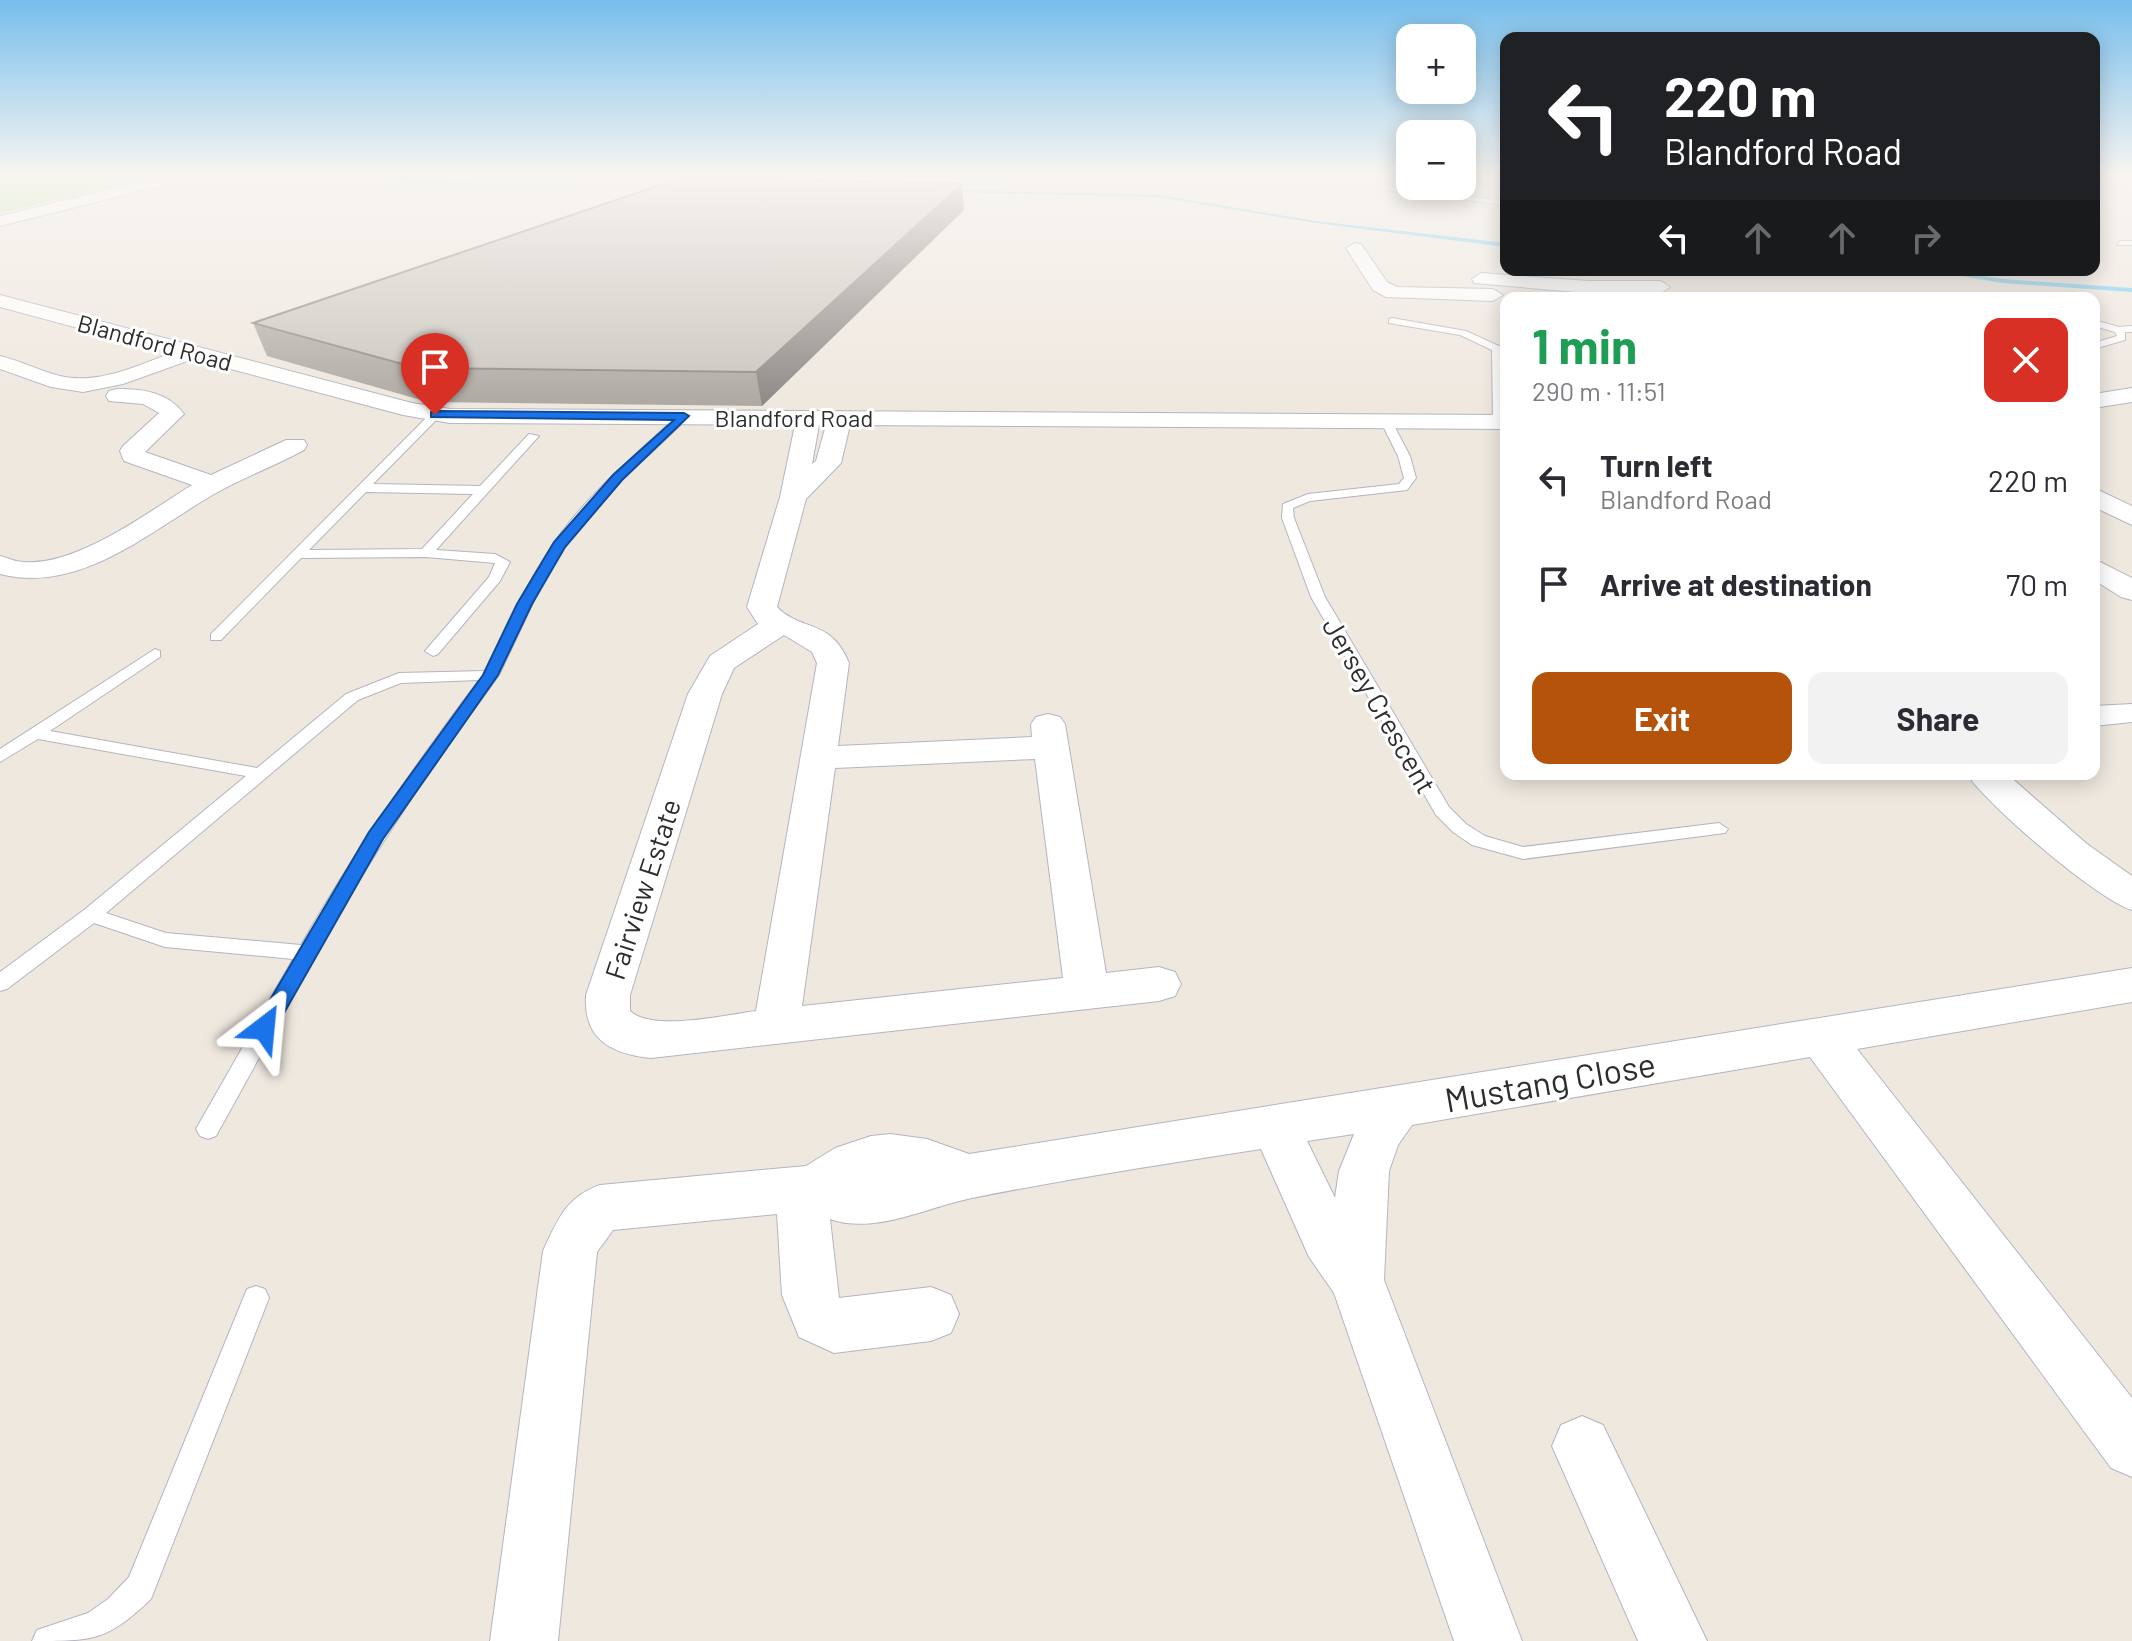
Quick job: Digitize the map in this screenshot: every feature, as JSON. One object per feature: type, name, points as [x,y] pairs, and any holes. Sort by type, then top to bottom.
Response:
[{"type":"street","points":[[1358,253],[1380,286],[1393,293],[1482,281],[1588,287],[1661,287]]},
{"type":"street","points":[[1482,281],[1500,306]]},
{"type":"street","name":"Blandford Road","points":[[0,301],[435,415],[1500,422]]},
{"type":"street","points":[[0,362],[60,382],[82,384],[108,380],[195,351]]},
{"type":"street","points":[[195,375],[232,362]]},
{"type":"street","points":[[117,396],[142,396],[171,384]]},
{"type":"street","points":[[2100,400],[2132,395]]},
{"type":"street","points":[[142,396],[172,414],[139,442],[132,451],[133,456],[196,477],[207,482],[209,487]]},
{"type":"street","points":[[776,1027],[833,663],[830,652],[811,635],[766,616],[762,607],[762,597],[793,497],[809,416]]},
{"type":"street","points":[[793,497],[828,463],[840,417]]},
{"type":"street","points":[[0,565],[19,572],[39,572],[69,564],[209,487],[295,445]]},
{"type":"street","points":[[2100,499],[2132,517]]},
{"type":"street","points":[[2100,572],[2132,591]]},
{"type":"street","name":"Fairview Estate","points":[[780,623],[734,651],[712,675],[608,995],[607,1016],[617,1030],[636,1039],[660,1040],[1159,984]]},
{"type":"street","points":[[2100,715],[2129,713]]},
{"type":"street","points":[[819,758],[1050,736],[1087,992]]},
{"type":"street","points":[[1992,780],[2073,853],[2132,896]]},
{"type":"street","name":"Mustang Close","points":[[809,1189],[847,1202],[928,1189],[968,1176],[1274,1124],[1397,1107],[2132,985]]},
{"type":"street","points":[[1821,1036],[2132,1447]]},
{"type":"street","points":[[1357,1280],[1361,1248],[1360,1181],[1376,1134],[1397,1107]]},
{"type":"street","points":[[1274,1124],[1328,1240],[1357,1280],[1488,1641]]},
{"type":"street","points":[[524,1641],[570,1251],[583,1225],[600,1208],[809,1189],[810,1295],[819,1318],[834,1326],[931,1314]]},
{"type":"street","points":[[1582,1446],[1673,1641]]},
{"type":"lane","points":[[1392,321],[1469,335],[1491,343],[1497,349],[1500,386]]},
{"type":"lane","points":[[2100,325],[2119,330],[2132,329]]},
{"type":"lane","points":[[2100,344],[2122,338],[2119,330]]},
{"type":"lane","points":[[216,637],[435,415]]},
{"type":"lane","points":[[208,1129],[376,837],[491,675],[533,588],[559,545],[618,477],[684,416]]},
{"type":"lane","name":"Jersey Crescent","points":[[1386,420],[1404,456],[1410,478],[1403,487],[1378,493],[1307,497],[1293,501],[1287,507],[1288,518],[1318,597],[1442,811],[1456,828],[1475,841],[1500,850],[1523,853],[1719,829]]},
{"type":"lane","points":[[426,553],[533,436]]},
{"type":"lane","points":[[362,488],[483,490]]},
{"type":"lane","points":[[300,554],[426,553],[495,558],[503,562],[495,578],[433,651]]},
{"type":"lane","points":[[0,757],[155,654]]},
{"type":"lane","points":[[0,983],[91,915],[337,708],[367,690],[390,681],[414,676],[491,675]]},
{"type":"lane","points":[[36,734],[257,773]]},
{"type":"lane","points":[[91,915],[165,940],[307,953]]},
{"type":"lane","points":[[48,1641],[95,1629],[119,1614],[140,1588],[256,1298]]},
{"type":"building","points":[[461,253],[887,253],[756,372],[417,368],[253,323]]},
{"type":"waterway","points":[[1969,276],[2132,290]]},
{"type":"route","points":[[264,1028],[338,897],[376,837],[422,768],[491,675],[516,619],[559,545],[584,513],[640,454],[684,416],[435,415]]}]
